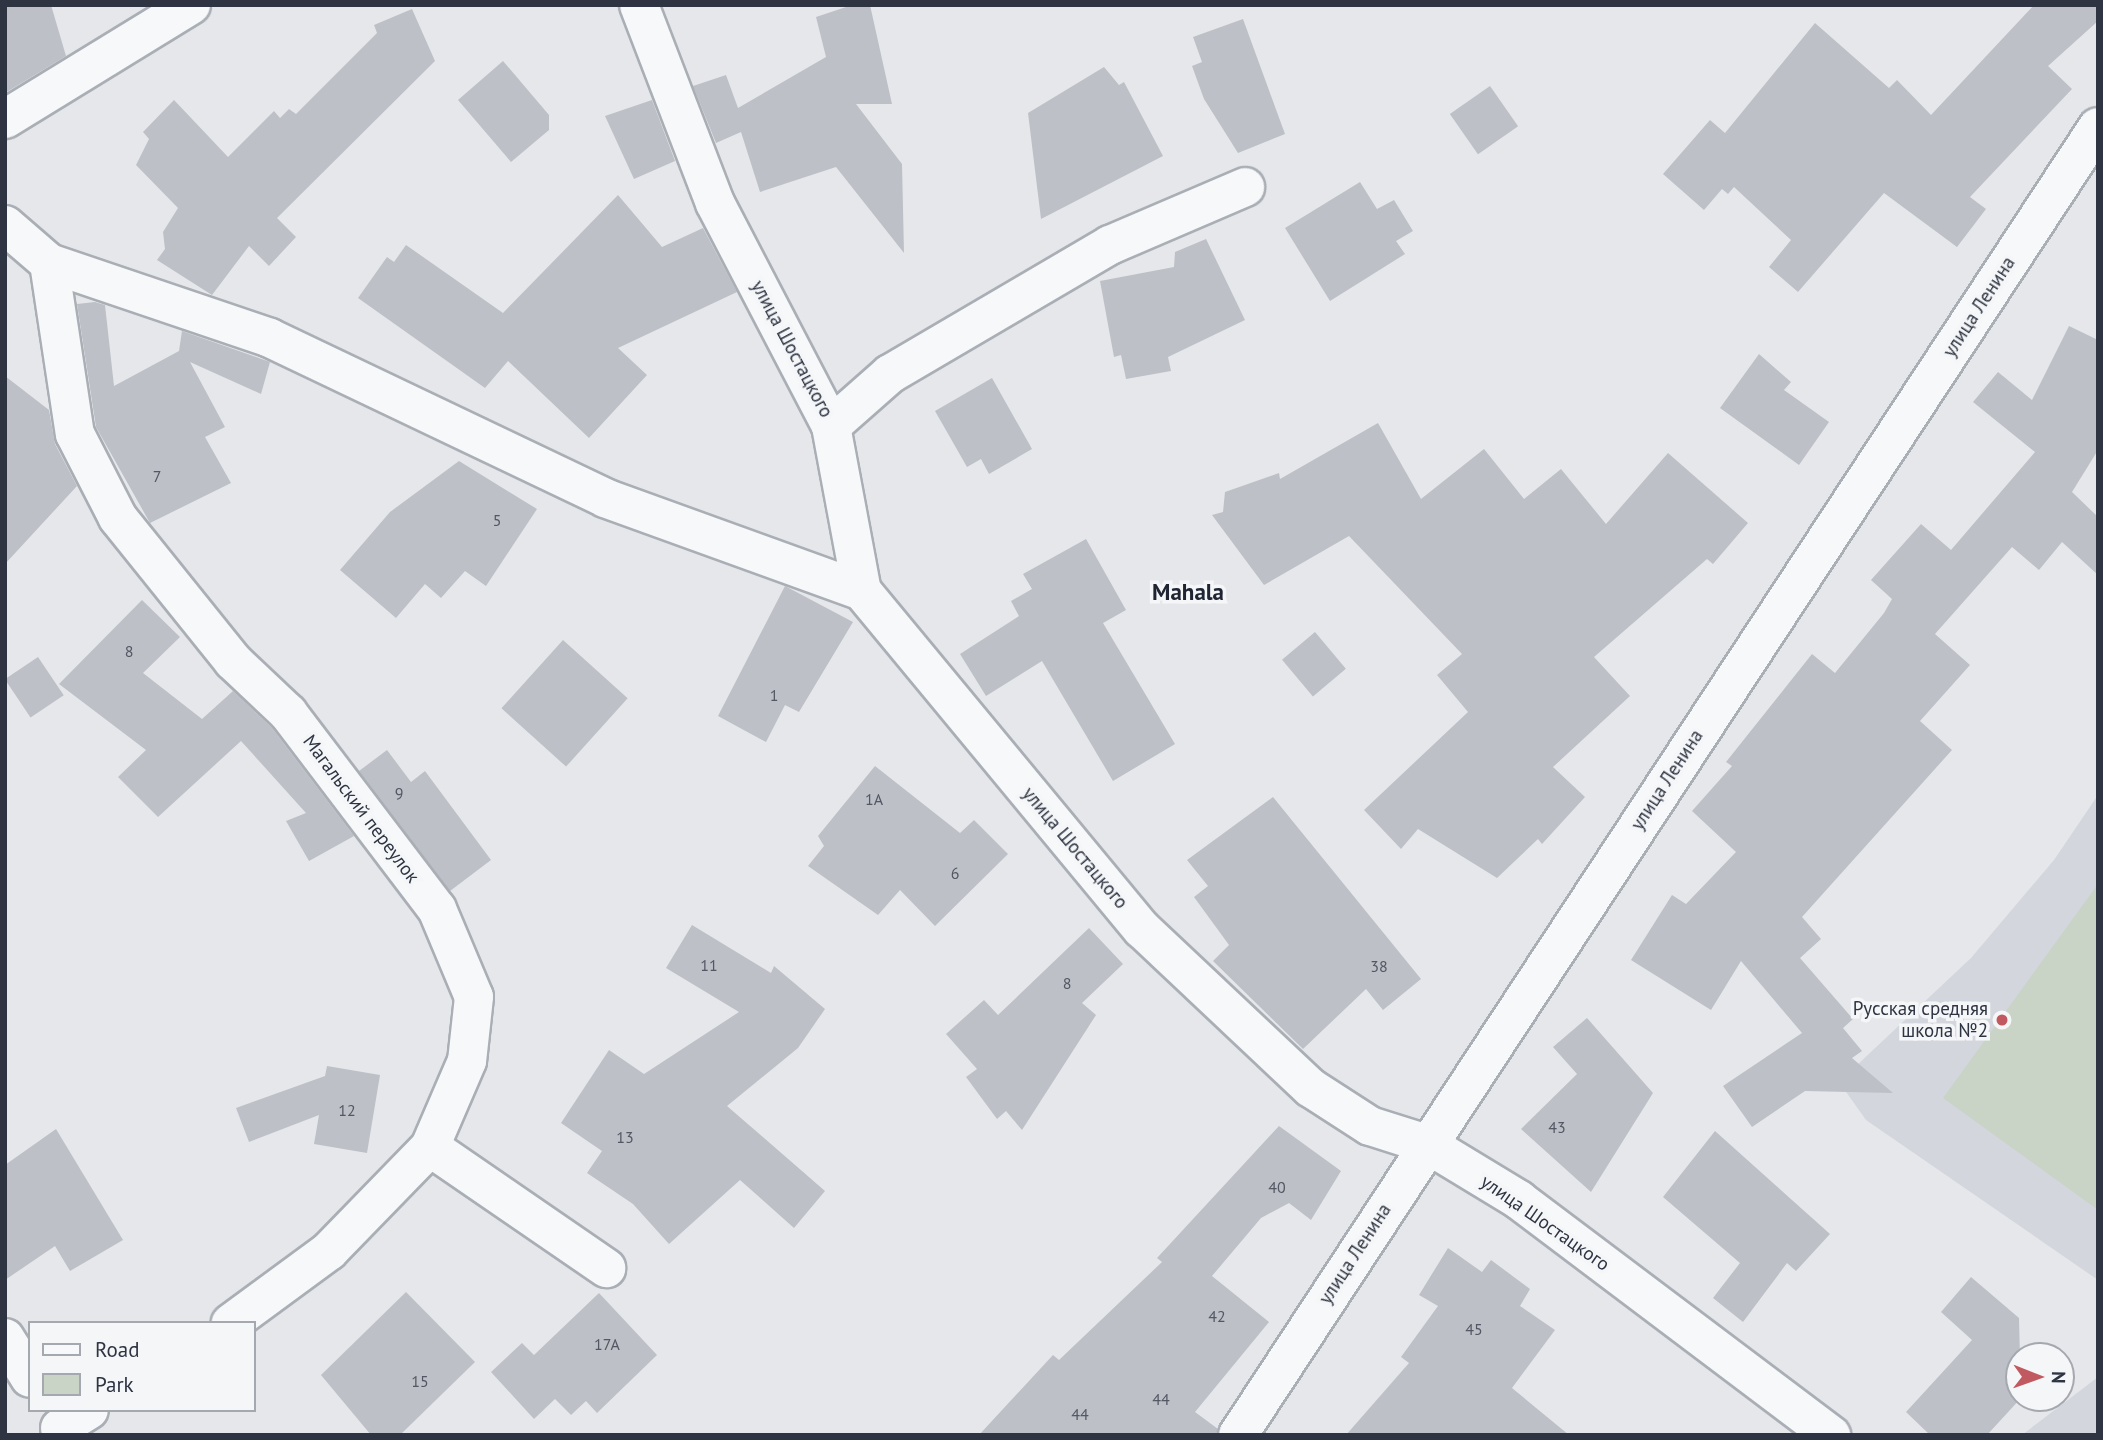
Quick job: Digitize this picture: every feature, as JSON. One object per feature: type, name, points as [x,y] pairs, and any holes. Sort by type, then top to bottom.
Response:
[{"type":"street","points":[[5,119],[191,5]]},
{"type":"street","name":"улица Шостацкого","points":[[639,5],[715,203],[831,426],[862,591],[1142,929],[1311,1088],[1370,1126],[1427,1144],[1519,1200],[1831,1435]]},
{"type":"street","name":"улица Ленина","points":[[1238,1435],[2098,127]]},
{"type":"street","points":[[831,426],[890,374],[1110,245],[1245,187]]},
{"type":"street","points":[[5,225],[48,263],[270,338],[605,498],[862,591]]},
{"type":"street","name":"Магальский переулок","points":[[48,263],[75,434],[118,517],[233,660],[288,713],[437,909],[457,946],[474,997],[467,1061],[430,1147],[329,1251],[234,1321]]},
{"type":"street","points":[[430,1147],[606,1268]]},
{"type":"street","points":[[5,1338],[28,1375]]},
{"type":"shaded area","name":"Русская средняя школа №2","points":[[2098,795],[2098,1280],[1866,1120],[1839,1082],[1971,958],[2054,860]]},
{"type":"shaded area","points":[[2098,1377],[2098,1435],[2022,1435],[2052,1412],[2075,1412],[2075,1395]]},
{"type":"green space","points":[[2098,884],[2098,1210],[1943,1098]]},
{"type":"building","points":[[5,5],[51,5],[66,56],[5,93]]},
{"type":"building","points":[[852,5],[870,5],[892,104],[856,104],[902,164],[904,253],[836,167],[760,192],[741,132],[716,143],[693,86],[726,75],[738,108],[826,57],[816,17]]},
{"type":"building","points":[[2034,5],[2098,5],[2098,21],[2048,66],[2072,89],[1970,197],[1986,209],[1957,247],[1884,193],[1798,292],[1769,267],[1791,240],[1734,187],[1728,194],[1722,189],[1704,210],[1663,174],[1710,120],[1725,133],[1815,23],[1889,88],[1897,80],[1931,115]]},
{"type":"building","points":[[412,9],[435,61],[277,218],[296,237],[269,266],[249,246],[212,295],[157,260],[165,249],[163,232],[178,208],[136,165],[149,139],[143,132],[174,100],[228,157],[274,111],[280,118],[289,109],[296,114],[377,33],[374,25]]},
{"type":"building","points":[[1243,19],[1285,134],[1238,153],[1204,99],[1192,66],[1202,62],[1193,37]]},
{"type":"building","points":[[503,61],[549,115],[549,130],[511,162],[458,100]]},
{"type":"building","points":[[1104,67],[1119,85],[1124,82],[1163,156],[1041,219],[1028,113]]},
{"type":"building","points":[[1490,86],[1518,126],[1478,154],[1450,114]]},
{"type":"building","points":[[652,100],[675,161],[634,179],[605,116]]},
{"type":"building","points":[[1360,182],[1377,209],[1394,200],[1413,231],[1396,241],[1405,254],[1330,301],[1285,228]]},
{"type":"building","points":[[618,195],[662,247],[703,228],[737,292],[618,348],[647,375],[589,438],[508,361],[485,388],[358,298],[387,257],[394,262],[406,245],[503,313]]},
{"type":"building","points":[[1206,239],[1245,320],[1168,357],[1171,371],[1126,379],[1121,355],[1114,357],[1100,281],[1174,267],[1175,252]]},
{"type":"building","points":[[95,302],[105,305],[114,386],[179,351],[182,331],[270,362],[261,394],[190,362],[225,427],[205,437],[231,483],[150,523],[96,427],[77,304]]},
{"type":"building","points":[[2069,326],[2098,340],[2098,450],[2072,492],[2098,517],[2098,575],[2062,542],[2039,570],[2012,547],[1935,634],[1970,665],[1920,721],[1952,750],[1802,917],[1821,939],[1800,958],[1853,1019],[1843,1028],[1862,1051],[1852,1058],[1893,1093],[1805,1091],[1752,1127],[1723,1086],[1802,1033],[1741,961],[1711,1010],[1631,960],[1672,895],[1686,904],[1736,852],[1692,811],[1732,766],[1726,762],[1812,654],[1835,673],[1884,613],[1892,599],[1871,580],[1921,524],[1951,550],[2035,452],[1973,402],[1998,372],[2032,400]]},
{"type":"building","points":[[1759,354],[1791,382],[1784,390],[1829,422],[1799,465],[1720,408]]},
{"type":"building","points":[[5,376],[49,410],[55,444],[77,486],[5,564]]},
{"type":"building","points":[[992,378],[1032,449],[989,474],[981,459],[967,467],[935,411]]},
{"type":"building","points":[[1378,423],[1421,499],[1484,449],[1524,499],[1561,469],[1606,524],[1668,453],[1748,523],[1713,564],[1707,559],[1594,657],[1630,696],[1553,767],[1585,797],[1542,844],[1538,839],[1497,878],[1418,829],[1401,849],[1364,810],[1468,712],[1437,675],[1462,654],[1349,536],[1264,585],[1212,515],[1223,512],[1225,492],[1279,473],[1280,479]]},
{"type":"building","points":[[459,461],[537,509],[486,586],[465,571],[441,598],[425,584],[396,618],[340,570],[390,512]]},
{"type":"building","points":[[1086,539],[1126,610],[1103,623],[1175,744],[1113,781],[1042,661],[986,696],[960,654],[1019,616],[1011,601],[1032,589],[1023,574]]},
{"type":"building","points":[[785,586],[853,622],[799,712],[785,705],[766,742],[718,716]]},
{"type":"building","points":[[142,600],[180,637],[143,673],[202,719],[233,691],[272,728],[354,836],[309,861],[286,821],[306,813],[241,741],[158,817],[118,777],[146,750],[59,684]]},
{"type":"building","points":[[1315,632],[1346,669],[1313,696],[1282,660]]},
{"type":"building","points":[[563,640],[628,698],[566,767],[501,708]]},
{"type":"building","points":[[38,657],[64,695],[31,718],[5,679]]},
{"type":"building","points":[[387,750],[411,782],[425,771],[491,860],[450,891],[359,771]]},
{"type":"building","points":[[875,766],[960,833],[974,820],[1008,854],[935,926],[900,890],[878,915],[808,866],[824,846],[818,836]]},
{"type":"building","points":[[1273,797],[1421,979],[1383,1010],[1366,989],[1303,1049],[1213,961],[1229,945],[1194,897],[1208,886],[1187,860]]},
{"type":"building","points":[[692,925],[771,973],[774,966],[825,1009],[798,1048],[727,1106],[825,1191],[794,1228],[740,1180],[669,1244],[633,1204],[587,1173],[602,1151],[561,1123],[609,1050],[644,1074],[739,1012],[666,968]]},
{"type":"building","points":[[1089,928],[1123,964],[1082,1003],[1096,1015],[1022,1130],[1006,1111],[997,1119],[966,1077],[977,1069],[946,1034],[984,1000],[998,1015]]},
{"type":"building","points":[[1587,1018],[1653,1093],[1591,1192],[1521,1129],[1577,1074],[1553,1047]]},
{"type":"building","points":[[327,1066],[380,1075],[367,1153],[314,1144],[319,1115],[249,1142],[236,1108],[325,1076]]},
{"type":"building","points":[[1279,1126],[1341,1171],[1311,1220],[1289,1203],[1261,1218],[1212,1276],[1269,1322],[1195,1412],[1218,1429],[1216,1435],[979,1435],[1053,1355],[1059,1360],[1162,1262],[1157,1258]]},
{"type":"building","points":[[56,1129],[123,1240],[70,1271],[55,1246],[5,1280],[5,1165]]},
{"type":"building","points":[[1715,1131],[1830,1234],[1796,1271],[1787,1263],[1743,1322],[1713,1298],[1740,1263],[1663,1197]]},
{"type":"building","points":[[1448,1248],[1482,1272],[1491,1260],[1530,1289],[1520,1306],[1555,1330],[1512,1388],[1569,1435],[1346,1435],[1409,1363],[1401,1357],[1438,1306],[1419,1295]]},
{"type":"building","points":[[1971,1277],[2019,1318],[2020,1342],[2005,1342],[2005,1412],[2008,1412],[1987,1435],[1930,1435],[1906,1412],[1972,1340],[1941,1312]]},
{"type":"building","points":[[406,1292],[475,1362],[400,1435],[371,1435],[321,1375]]},
{"type":"building","points":[[599,1293],[657,1355],[597,1413],[586,1401],[571,1415],[555,1399],[534,1419],[491,1372],[522,1343],[534,1355]]},
{"type":"place","name":"Русская средняя школа №2","points":[[2002,1020]]},
{"type":"district","name":"Mahala","points":[[1188,592]]}]
